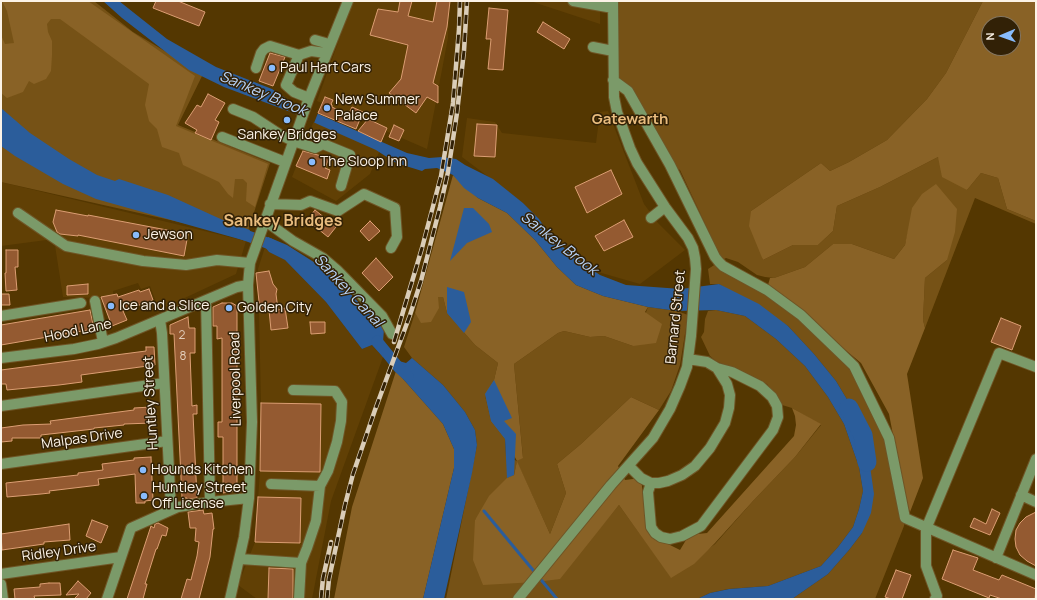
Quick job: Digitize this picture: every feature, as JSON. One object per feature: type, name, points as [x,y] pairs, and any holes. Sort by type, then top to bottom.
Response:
[{"type":"street","name":"Liverpool Road","points":[[230,599],[240,559],[249,498],[252,398],[248,285],[250,263],[293,140],[348,1]]},
{"type":"street","points":[[574,1],[613,4]]},
{"type":"street","name":"Barnard Street","points":[[518,599],[611,485],[653,438],[670,409],[687,367],[696,269],[693,248],[688,238],[665,207],[637,163],[630,148],[615,104],[613,80],[613,4]]},
{"type":"street","points":[[315,40],[328,49]]},
{"type":"street","points":[[256,68],[261,53],[264,49],[270,46],[299,55],[311,51],[328,49]]},
{"type":"street","points":[[593,47],[613,51]]},
{"type":"street","points":[[299,55],[286,85],[294,92],[305,108]]},
{"type":"street","points":[[613,80],[628,91],[670,165],[715,257],[719,262],[723,266],[767,290],[801,315],[854,366],[888,438],[905,518],[926,529],[1036,575]]},
{"type":"street","points":[[233,109],[253,117],[279,134],[293,140],[315,148],[323,144],[350,155],[341,186]]},
{"type":"street","points":[[222,137],[285,162]]},
{"type":"street","points":[[270,204],[301,205],[310,201],[338,211],[364,194],[395,208],[397,236],[391,248]]},
{"type":"street","points":[[651,218],[665,207]]},
{"type":"street","points":[[18,213],[66,246],[143,261],[186,265],[217,260],[250,263]]},
{"type":"street","points":[[264,220],[293,241],[323,258],[333,266],[382,316],[392,334]]},
{"type":"street","name":"Hood Lane","points":[[1,358],[74,349],[103,342],[160,320],[237,287],[248,285]]},
{"type":"street","points":[[206,300],[210,502]]},
{"type":"street","points":[[95,301],[103,342]]},
{"type":"street","points":[[1,316],[81,303]]},
{"type":"street","name":"Huntley Street","points":[[160,320],[162,332],[171,509]]},
{"type":"street","points":[[939,598],[926,566],[926,529],[999,353],[1036,367]]},
{"type":"street","points":[[651,483],[648,492],[651,527],[655,533],[661,537],[670,539],[682,536],[701,526],[773,430],[778,417],[777,406],[772,397],[760,386],[732,372],[717,368],[707,362],[688,359]]},
{"type":"street","points":[[629,466],[637,475],[651,483],[668,482],[695,466],[710,448],[725,423],[729,408],[730,395],[727,384],[717,368]]},
{"type":"street","points":[[1,406],[164,383]]},
{"type":"street","points":[[293,390],[334,390],[342,402],[341,421],[337,442],[328,471],[320,486],[316,521],[301,563],[299,599]]},
{"type":"street","name":"Malpas Drive","points":[[1,464],[167,441]]},
{"type":"street","points":[[996,558],[1036,459]]},
{"type":"street","points":[[271,484],[320,486]]},
{"type":"street","points":[[1021,495],[1036,502]]},
{"type":"street","points":[[107,599],[131,528],[171,509],[184,505],[249,498]]},
{"type":"street","name":"Ridley Drive","points":[[1,574],[121,557]]},
{"type":"street","points":[[240,559],[301,563]]},
{"type":"street","points":[[1,584],[3,599]]},
{"type":"shaded area","points":[[1,1],[94,1],[133,32],[203,74],[178,125],[270,163],[246,237],[1,182]]},
{"type":"shaded area","points":[[2,1],[88,1],[195,76],[176,126],[268,164],[255,207],[246,201],[247,183],[243,179],[235,179],[233,198],[219,182],[183,165],[179,153],[162,147],[157,129],[149,121],[145,105],[149,84],[60,19],[51,19],[47,24],[48,32],[52,41],[52,55],[51,71],[46,79],[34,84],[29,81],[23,92],[7,98],[1,93],[1,35],[5,44],[14,43],[7,11]]},
{"type":"shaded area","points":[[353,1],[449,1],[448,38],[427,149],[317,101]]},
{"type":"shaded area","points":[[530,1],[600,1],[600,24]]},
{"type":"shaded area","points":[[613,1],[983,1],[946,73],[927,99],[887,140],[830,171],[821,163],[751,211],[763,260],[793,245],[818,245],[833,231],[837,206],[880,187],[938,157],[967,190],[981,173],[998,178],[1007,209],[1036,221],[1036,224],[975,198],[925,328],[923,320],[925,278],[947,260],[909,228],[905,245],[894,259],[852,244],[833,244],[805,267],[774,278],[757,275],[738,262],[726,258],[722,260],[680,170],[670,165],[628,91],[613,80]]},
{"type":"shaded area","points":[[983,1],[1036,1],[1036,221],[1007,209],[998,178],[981,173],[967,190],[942,177],[938,157],[880,187],[837,206],[833,231],[818,245],[793,245],[763,260],[749,226],[751,211],[821,163],[830,171],[887,140],[927,99],[946,73]]},
{"type":"shaded area","points":[[608,111],[644,204],[658,223],[685,250],[640,284],[598,272],[568,247],[551,236],[539,219],[523,203],[462,157],[467,118],[495,122],[502,133],[596,143],[600,112]]},
{"type":"shaded area","points":[[315,118],[380,150],[370,174],[336,201],[292,177]]},
{"type":"shaded area","points":[[453,175],[478,198],[507,213],[535,240],[557,267],[576,285],[603,296],[648,307],[645,312],[662,324],[656,343],[633,346],[604,336],[590,337],[564,331],[558,333],[514,364],[523,458],[517,461],[505,439],[491,421],[485,394],[494,380],[498,363],[475,345],[447,313],[443,297],[438,297],[439,308],[431,322],[421,323],[415,313]]},
{"type":"shaded area","points":[[1,182],[246,241],[236,274],[159,310],[150,286],[141,289],[138,283],[113,291],[113,295],[100,298],[63,297],[54,239],[1,246]]},
{"type":"shaded area","points":[[936,184],[957,209],[955,232],[947,260],[925,278],[923,320],[925,328],[907,374],[923,478],[910,512],[906,502],[889,414],[861,363],[768,285],[770,278],[805,267],[833,244],[852,244],[894,259],[905,245],[912,208],[922,194]]},
{"type":"shaded area","points":[[265,247],[269,252],[285,260],[326,302],[362,349],[372,345],[383,357],[331,501],[312,599],[257,599],[238,585],[255,542],[260,471],[261,403],[258,269]]},
{"type":"shaded area","points":[[719,262],[767,290],[854,366],[889,438],[905,518],[904,526],[875,599],[792,599],[828,574],[862,533],[868,452],[854,411],[836,381],[788,326],[719,284],[710,284],[708,269]]},
{"type":"shaded area","points":[[438,296],[443,297],[447,313],[475,345],[498,363],[494,380],[485,395],[491,421],[505,439],[506,456],[517,461],[523,457],[514,364],[558,333],[564,331],[590,337],[604,336],[633,346],[648,307],[677,311],[688,315],[680,365],[671,391],[659,410],[631,397],[581,444],[557,464],[566,493],[550,534],[517,462],[514,475],[475,520],[582,550],[619,505],[671,577],[715,544],[795,457],[821,425],[792,408],[782,405],[767,384],[716,361],[710,356],[701,337],[704,332],[705,319],[708,311],[716,310],[745,316],[776,339],[805,366],[828,397],[844,424],[859,467],[863,491],[853,527],[821,566],[768,586],[728,589],[710,593],[697,599],[446,599],[477,445],[475,430],[465,412],[443,385],[412,358],[404,347],[415,313],[421,322]]},
{"type":"shaded area","points":[[396,371],[443,424],[454,449],[454,468],[423,599],[334,599],[352,507]]},
{"type":"shaded area","points":[[631,397],[659,410],[618,466],[625,480],[641,478],[647,528],[652,536],[680,550],[689,535],[707,533],[794,436],[796,425],[792,408],[821,424],[795,457],[715,543],[694,564],[671,578],[619,505],[560,579],[483,585],[473,560],[475,520],[489,496],[507,478],[514,475],[517,461],[550,534],[566,493],[557,464],[581,444]]},
{"type":"water","name":"Sankey Brook","points":[[103,1],[119,1],[167,39],[216,67],[272,89],[291,102],[407,153],[429,158],[442,157],[456,159],[493,179],[523,203],[539,219],[551,236],[574,257],[600,275],[626,285],[681,289],[719,284],[759,304],[788,326],[814,354],[836,381],[854,411],[868,452],[874,494],[871,513],[862,533],[828,574],[792,599],[697,599],[710,593],[729,589],[768,586],[821,566],[853,527],[863,491],[859,467],[844,424],[828,397],[805,366],[776,339],[745,316],[716,310],[677,311],[648,307],[603,296],[576,285],[557,267],[535,240],[507,213],[478,198],[464,188],[453,175],[437,168],[425,169],[422,171],[396,163],[376,150],[288,111],[224,87],[189,70],[122,18]]},
{"type":"water","points":[[1,108],[30,133],[69,159],[97,175],[115,181],[119,179],[168,195],[225,221],[250,230],[246,241],[96,199],[63,184],[15,156],[1,146]]},
{"type":"water","points":[[464,208],[473,208],[489,224],[492,232],[467,243],[450,261]]},
{"type":"water","points":[[268,237],[287,245],[320,266],[343,286],[384,329],[383,342],[388,347],[383,357],[372,345],[362,349],[326,302],[285,260],[269,252],[265,247]]},
{"type":"water","points":[[447,287],[464,292],[471,322],[464,333],[447,313]]},
{"type":"water","points":[[412,358],[443,385],[465,412],[475,430],[477,445],[444,599],[423,599],[454,468],[454,449],[443,424],[396,371],[399,361],[406,363]]},
{"type":"water","points":[[494,380],[512,418],[504,421],[516,434],[514,475],[507,478],[505,439],[491,421],[485,394]]},
{"type":"pier","points":[[291,102],[318,113],[314,123],[288,111]]},
{"type":"building","points":[[156,1],[178,1],[205,12],[199,26],[153,8]]},
{"type":"building","points":[[400,1],[412,1],[408,16],[433,22],[437,1],[450,1],[447,27],[433,83],[438,86],[438,103],[427,97],[416,113],[389,93],[401,79],[408,45],[370,35],[378,9],[398,12]]},
{"type":"building","points":[[489,8],[508,10],[503,70],[488,69],[491,39],[486,39]]},
{"type":"building","points":[[543,22],[570,39],[564,49],[537,32]]},
{"type":"building","name":"Paul Hart Cars","points":[[270,53],[285,57],[273,86],[259,81]]},
{"type":"building","points":[[208,94],[225,103],[215,120],[219,122],[211,140],[195,133],[197,130],[185,123],[197,105],[201,107]]},
{"type":"building","points":[[325,97],[333,100],[331,104],[332,107],[348,115],[352,107],[363,112],[356,129],[318,113]]},
{"type":"building","points":[[368,119],[387,128],[381,142],[358,131]]},
{"type":"building","points":[[477,124],[497,125],[495,157],[474,156]]},
{"type":"building","points":[[394,125],[404,130],[399,141],[389,137]]},
{"type":"building","name":"The Sloop Inn","points":[[303,151],[329,158],[325,168],[330,170],[327,179],[296,166]]},
{"type":"building","points":[[611,170],[622,194],[587,213],[575,187]]},
{"type":"building","name":"Jewson","points":[[56,210],[188,234],[184,256],[78,235],[60,234],[57,232],[53,222]]},
{"type":"building","points":[[315,210],[336,227],[328,237],[307,220]]},
{"type":"building","points":[[624,220],[633,237],[604,251],[595,236]]},
{"type":"building","points":[[370,221],[380,231],[369,241],[360,231]]},
{"type":"building","points":[[6,250],[18,250],[18,267],[15,267],[17,290],[6,291]]},
{"type":"building","points":[[376,258],[393,277],[379,291],[362,273]]},
{"type":"building","points":[[269,271],[273,284],[277,289],[276,294],[278,310],[285,308],[288,328],[271,330],[269,310],[260,311],[256,273]]},
{"type":"building","points":[[88,284],[88,294],[67,295],[67,286]]},
{"type":"building","points":[[149,289],[153,300],[123,311],[127,320],[112,326],[101,297],[117,294],[118,297],[139,290],[140,292]]},
{"type":"building","points":[[1,294],[9,294],[10,305],[1,305]]},
{"type":"building","points":[[222,303],[232,303],[237,306],[237,491],[223,493],[223,437],[218,437],[218,422],[222,422],[222,338],[217,339],[217,326],[213,326],[213,307]]},
{"type":"building","points":[[90,310],[94,329],[1,345],[1,325]]},
{"type":"building","points":[[188,317],[189,328],[195,328],[195,353],[190,353],[192,406],[197,405],[197,414],[193,414],[197,498],[187,499],[182,498],[174,334],[170,334],[170,325]]},
{"type":"building","points":[[1001,318],[1021,326],[1012,350],[991,342]]},
{"type":"building","points":[[310,322],[325,322],[325,333],[311,334]]},
{"type":"building","points":[[146,347],[154,347],[155,365],[81,375],[82,382],[59,385],[7,390],[6,384],[1,384],[1,370],[146,351]]},
{"type":"building","points":[[261,403],[321,404],[320,472],[260,471]]},
{"type":"building","points":[[151,407],[152,423],[124,424],[41,435],[41,438],[12,438],[12,441],[1,442],[1,428],[23,425],[51,424],[50,421],[134,410],[134,408]]},
{"type":"building","points":[[151,457],[153,500],[145,501],[145,503],[136,503],[135,474],[98,479],[99,485],[49,491],[50,493],[7,497],[6,483],[78,475],[78,473],[103,470],[102,464],[134,460],[134,458]]},
{"type":"building","points":[[258,497],[301,498],[300,543],[255,542]]},
{"type":"building","points":[[992,509],[1000,513],[990,535],[970,527],[974,518],[986,524]]},
{"type":"building","points":[[203,510],[204,514],[212,513],[214,529],[210,557],[199,599],[181,599],[187,579],[191,580],[199,542],[195,541],[196,528],[190,528],[188,512]]},
{"type":"building","points":[[1036,512],[1036,566],[1020,555],[1016,547],[1015,539],[1016,530],[1020,523],[1026,517]]},
{"type":"building","points":[[92,520],[108,526],[101,543],[86,536]]},
{"type":"building","points":[[158,523],[168,528],[166,536],[162,535],[156,549],[145,584],[147,584],[143,599],[127,599],[151,526],[154,528],[155,524]]},
{"type":"building","points":[[69,524],[70,540],[44,542],[44,544],[2,550],[1,534]]},
{"type":"building","points":[[953,550],[978,558],[973,570],[999,580],[1002,575],[1036,589],[1035,599],[1002,599],[990,595],[989,598],[942,579]]},
{"type":"building","points":[[269,568],[293,569],[293,599],[268,599]]},
{"type":"building","points":[[896,570],[911,575],[902,599],[891,599],[885,597]]},
{"type":"building","points":[[78,581],[91,593],[86,599],[74,599],[79,594],[66,595]]},
{"type":"building","points":[[60,583],[61,595],[34,596],[35,599],[15,599],[14,589],[40,587],[40,584]]},
{"type":"waterway","name":"Sankey Canal","points":[[234,231],[270,244],[279,249]]},
{"type":"waterway","name":"Sankey Canal","points":[[377,341],[399,368],[408,376]]},
{"type":"waterway","name":"Sankey Brook","points":[[849,408],[863,435],[867,462]]},
{"type":"waterway","name":"Sankey Canal","points":[[484,511],[557,599]]},
{"type":"railway","points":[[394,342],[422,248],[441,176],[453,103],[460,1]]},
{"type":"railway","points":[[327,599],[329,579],[353,474],[410,315],[421,281],[440,207],[448,172],[457,113],[464,51],[467,1]]},
{"type":"railway","points":[[321,599],[323,578],[331,542]]},
{"type":"place","name":"Paul Hart Cars","points":[[272,68]]},
{"type":"place","name":"New Summer Palace","points":[[327,108]]},
{"type":"place","name":"Sankey Bridges","points":[[287,120]]},
{"type":"place","name":"The Sloop Inn","points":[[312,162]]},
{"type":"place","name":"Jewson","points":[[136,235]]},
{"type":"place","name":"Ice and a Slice","points":[[111,306]]},
{"type":"place","name":"Golden City","points":[[229,308]]},
{"type":"place","name":"Hounds Kitchen","points":[[143,470]]},
{"type":"place","name":"Huntley Street Off License","points":[[144,496]]},
{"type":"district","name":"Gatewarth","points":[[630,120]]},
{"type":"district","name":"Sankey Bridges","points":[[283,222]]}]
